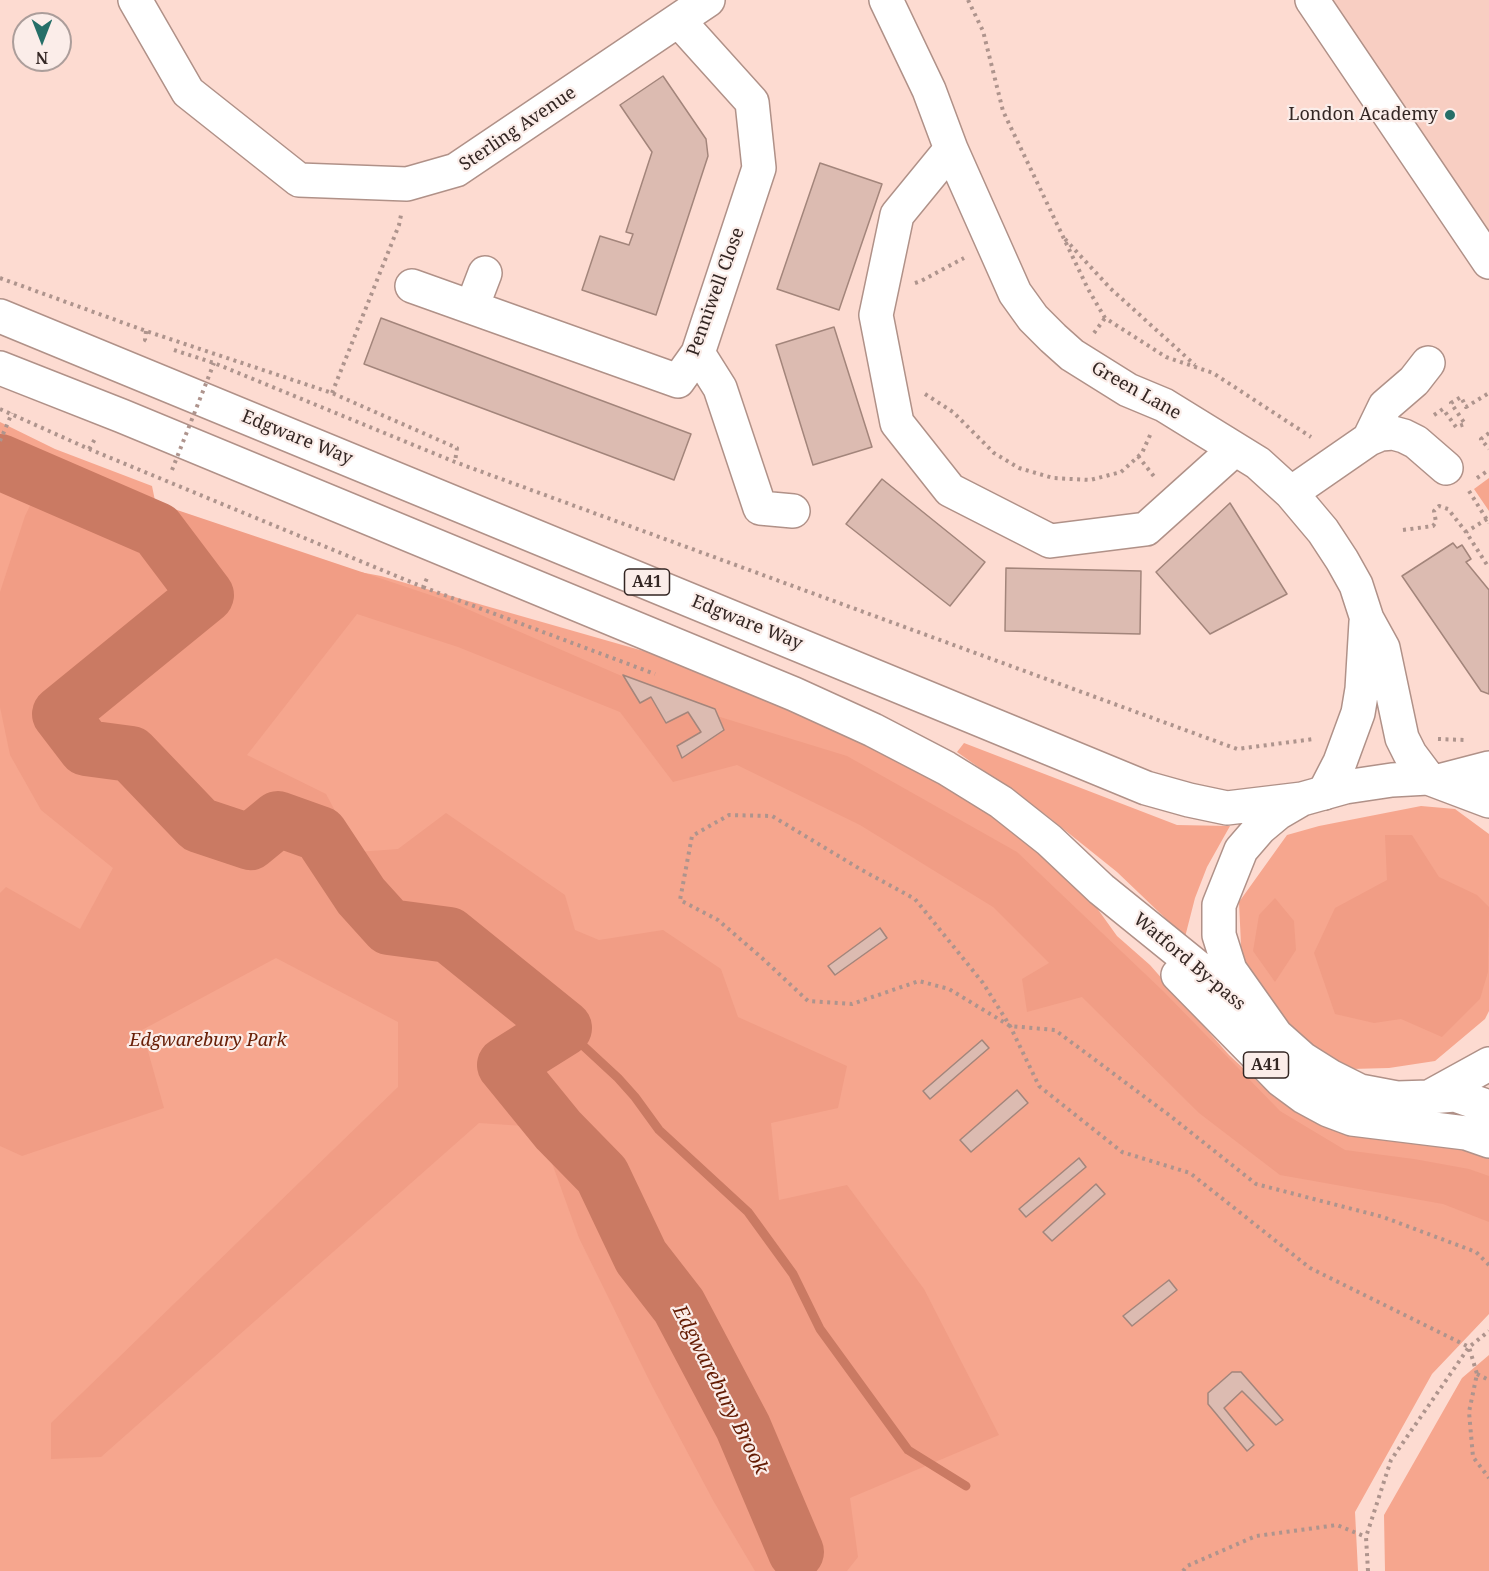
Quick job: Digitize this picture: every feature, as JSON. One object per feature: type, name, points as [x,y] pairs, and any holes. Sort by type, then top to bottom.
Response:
[{"type":"main road","name":"Sterling Avenue","points":[[135,0],[188,92],[299,180],[407,184],[456,171],[708,0]]},
{"type":"main road","name":"Green Lane","points":[[886,0],[929,90],[951,149],[1015,293],[1033,318],[1053,338],[1087,365],[1128,390],[1164,405],[1258,463],[1291,493],[1323,531],[1356,585],[1366,619],[1383,648],[1402,738],[1410,754],[1433,779]]},
{"type":"main road","points":[[1312,0],[1489,262]]},
{"type":"main road","name":"Penniwell Close","points":[[412,286],[678,381],[698,353],[759,168],[752,102],[679,21]]},
{"type":"main road","points":[[951,149],[897,215],[876,315],[897,423],[950,490],[1050,541],[1146,529],[1234,449]]},
{"type":"main road","points":[[472,307],[485,273]]},
{"type":"main road","name":"Edgware Way","points":[[0,316],[1146,788],[1227,808],[1313,796]]},
{"type":"main road","points":[[698,353],[720,388],[759,508],[793,511]]},
{"type":"main road","points":[[1369,439],[1385,406],[1418,366]]},
{"type":"main road","name":"A41","points":[[0,368],[122,416],[739,672],[873,730],[946,768],[1001,802],[1049,840],[1101,889],[1131,928],[1281,1080],[1304,1097],[1328,1110],[1352,1119],[1466,1133],[1489,1142]]},
{"type":"main road","points":[[1291,493],[1369,439],[1393,434],[1416,442],[1462,479]]},
{"type":"main road","name":"Green Lane","points":[[1313,796],[1350,737],[1358,713],[1362,689],[1366,619]]},
{"type":"main road","points":[[1489,768],[1433,779],[1392,780],[1345,786],[1313,796],[1278,813],[1260,828],[1241,850],[1219,905],[1219,935],[1230,970],[1276,1035],[1304,1059],[1330,1076],[1360,1091],[1397,1098],[1455,1095],[1489,1107]]},
{"type":"main road","points":[[1433,779],[1489,801]]},
{"type":"main road","name":"Watford By-pass","points":[[1101,889],[1211,978],[1276,1035]]},
{"type":"main road","points":[[1429,1097],[1489,1064]]},
{"type":"path","points":[[969,0],[983,31],[1003,111],[1061,235],[1088,289],[1106,318],[1166,357],[1213,373],[1311,436]]},
{"type":"path","points":[[332,393],[399,225],[407,184]]},
{"type":"path","points":[[1061,235],[1110,288],[1198,368]]},
{"type":"path","points":[[885,273],[903,284],[921,281],[991,243]]},
{"type":"path","points":[[0,278],[146,331],[332,393],[457,448],[454,462]]},
{"type":"path","points":[[1096,331],[1106,318]]},
{"type":"path","points":[[146,331],[145,340],[155,344]]},
{"type":"path","points":[[165,347],[214,363],[454,462],[1237,749],[1331,737],[1350,737]]},
{"type":"path","points":[[172,470],[214,363]]},
{"type":"path","points":[[890,386],[916,389],[953,412],[994,453],[1019,468],[1053,478],[1090,480],[1122,472],[1142,453],[1164,405]]},
{"type":"path","points":[[1443,409],[1456,427],[1465,424],[1451,403],[1461,397],[1466,407],[1489,393]]},
{"type":"path","points":[[0,409],[89,449],[423,587],[655,674]]},
{"type":"path","points":[[0,441],[12,413]]},
{"type":"path","points":[[1489,433],[1481,439],[1489,449]]},
{"type":"path","points":[[89,449],[95,439]]},
{"type":"path","points":[[1466,532],[1488,521],[1462,479],[1489,470]]},
{"type":"path","points":[[1403,530],[1416,530],[1436,525],[1434,511],[1439,506],[1448,509],[1489,568]]},
{"type":"path","points":[[423,587],[431,570]]},
{"type":"path","points":[[1402,738],[1467,740]]},
{"type":"path","points":[[1489,1264],[1476,1252],[1383,1217],[1256,1184],[1169,1115],[1055,1030],[1010,1026],[949,989],[919,981],[852,1004],[808,1001],[718,920],[680,900],[692,836],[729,815],[772,816],[915,899],[983,983],[1010,1026],[1039,1086],[1122,1152],[1190,1173],[1310,1268],[1469,1347],[1477,1374],[1469,1412],[1473,1457],[1489,1478]]},
{"type":"path","points":[[1368,1571],[1366,1537],[1391,1460],[1469,1347],[1489,1331]]},
{"type":"path","points":[[1477,1374],[1489,1380]]},
{"type":"path","points":[[1183,1571],[1187,1566],[1256,1536],[1337,1524],[1366,1537]]},
{"type":"shaded area","name":"London Academy","points":[[1331,0],[1489,0],[1489,230]]},
{"type":"shaded area","points":[[49,467],[451,602],[707,713],[847,756],[1017,852],[1163,991],[1280,1111],[1345,1150],[1414,1159],[1469,1169],[1489,1176],[1489,1222],[1443,1204],[1280,1175],[1199,1113],[1082,997],[1027,1012],[1022,979],[1049,963],[993,907],[860,825],[737,765],[673,782],[620,712],[458,647],[357,614],[247,755],[326,794],[357,852],[398,849],[446,813],[565,895],[575,930],[599,940],[663,930],[721,969],[738,1017],[847,1066],[838,1108],[771,1123],[779,1200],[847,1185],[924,1289],[999,1435],[850,1498],[858,1557],[847,1571],[755,1571],[714,1502],[651,1384],[579,1238],[539,1127],[479,1123],[101,1457],[51,1459],[51,1423],[398,1087],[398,1022],[276,958],[142,1030],[164,1108],[22,1156],[0,1146],[0,893],[6,887],[80,929],[113,868],[41,810],[10,755],[0,707],[0,592],[25,516]]},
{"type":"shaded area","points":[[1385,835],[1412,835],[1439,877],[1477,895],[1489,907],[1488,972],[1480,999],[1442,1037],[1401,1019],[1374,1023],[1335,1014],[1314,953],[1335,908],[1387,880]]},
{"type":"shaded area","points":[[1275,898],[1294,921],[1296,950],[1275,982],[1253,951],[1259,915]]},
{"type":"green space","name":"Edgwarebury Park","points":[[0,422],[55,449],[152,486],[162,535],[381,576],[794,694],[946,768],[1089,897],[1117,936],[1150,965],[1229,1055],[1274,1097],[1321,1126],[1374,1138],[1461,1148],[1489,1155],[1489,1314],[1432,1374],[1355,1512],[1358,1571],[0,1571]]},
{"type":"green space","points":[[1489,478],[1489,511],[1474,489]]},
{"type":"green space","points":[[964,743],[1177,825],[1230,826],[1207,867],[1195,898],[1185,937],[1117,872],[1046,815],[957,752]]},
{"type":"green space","points":[[1421,806],[1455,809],[1489,834],[1489,1011],[1485,1019],[1435,1061],[1389,1068],[1351,1069],[1311,1051],[1242,967],[1239,902],[1287,835],[1319,826]]},
{"type":"green space","points":[[1489,1355],[1489,1571],[1385,1571],[1384,1515],[1462,1378]]},
{"type":"building","points":[[663,76],[706,139],[708,156],[656,315],[582,290],[600,236],[629,245],[633,234],[626,232],[652,152],[620,105]]},
{"type":"building","points":[[820,163],[882,184],[839,310],[777,289]]},
{"type":"building","points":[[381,318],[691,434],[674,480],[364,364]]},
{"type":"building","points":[[834,327],[872,447],[813,465],[776,345]]},
{"type":"building","points":[[882,479],[985,562],[950,606],[846,524]]},
{"type":"building","points":[[1230,503],[1287,594],[1210,634],[1156,572]]},
{"type":"building","points":[[1453,543],[1457,548],[1462,545],[1471,559],[1466,562],[1489,590],[1489,694],[1481,691],[1402,576]]},
{"type":"building","points":[[1006,568],[1141,571],[1140,634],[1005,631]]},
{"type":"building","points":[[623,675],[715,709],[724,730],[682,758],[677,746],[701,732],[688,712],[666,723],[651,697],[640,703]]},
{"type":"building","points":[[880,928],[887,938],[835,975],[828,966]]},
{"type":"building","points":[[982,1040],[989,1048],[930,1099],[923,1091]]},
{"type":"building","points":[[1017,1090],[1028,1103],[971,1152],[960,1140]]},
{"type":"building","points":[[1079,1158],[1086,1167],[1026,1217],[1019,1209]]},
{"type":"building","points":[[1096,1184],[1105,1194],[1052,1241],[1043,1232]]},
{"type":"building","points":[[1169,1280],[1177,1290],[1132,1326],[1123,1316]]},
{"type":"building","points":[[1232,1372],[1241,1372],[1283,1420],[1276,1425],[1242,1391],[1224,1408],[1254,1445],[1247,1451],[1208,1404],[1208,1393]]},
{"type":"waterway","name":"Edgwarebury Brook","points":[[0,462],[157,530],[206,595],[60,714],[86,748],[131,754],[199,825],[250,842],[278,819],[320,834],[361,896],[389,927],[449,935],[564,1028],[505,1065],[558,1130],[602,1175],[641,1257],[679,1306],[743,1427],[796,1552]]},
{"type":"waterway","points":[[564,1028],[618,1078],[659,1130],[748,1212],[793,1274],[820,1329],[908,1450],[966,1486]]},
{"type":"place","name":"London Academy","points":[[1450,115]]}]
